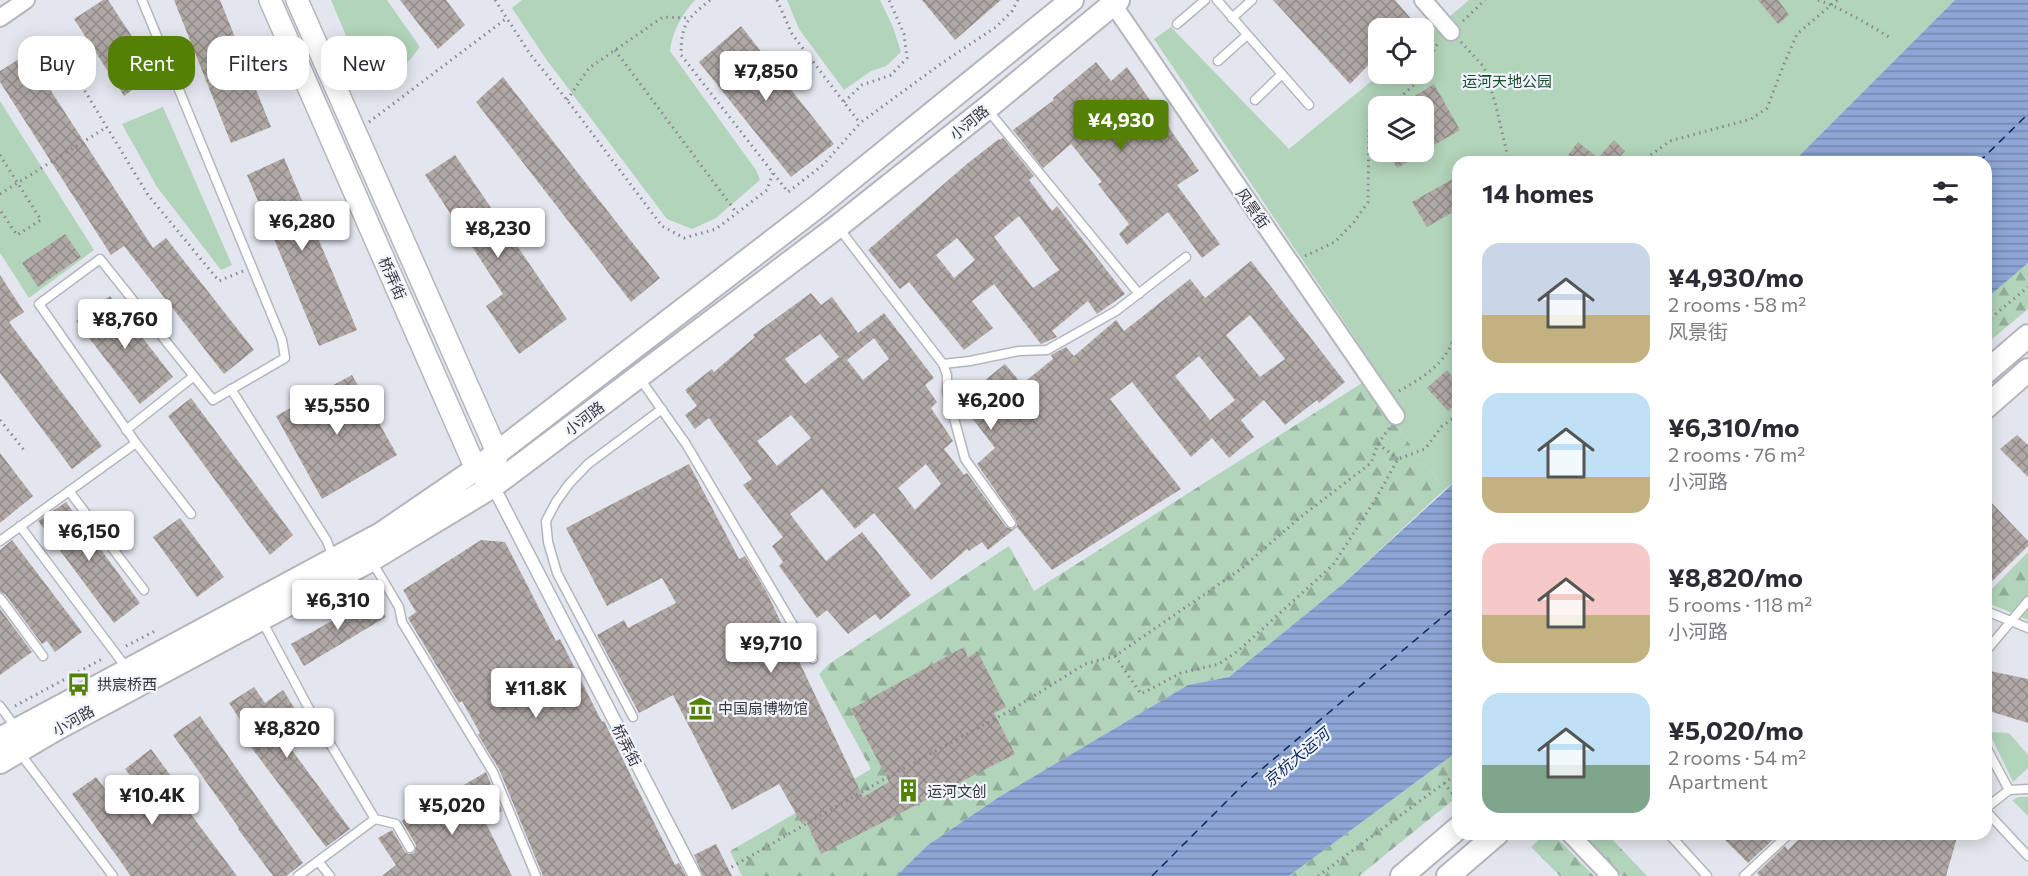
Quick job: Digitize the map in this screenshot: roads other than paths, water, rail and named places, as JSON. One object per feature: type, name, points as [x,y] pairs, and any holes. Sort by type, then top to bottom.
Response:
[{"type":"main road","name":"小河路","points":[[9,746],[128,670],[381,534],[476,470],[818,206],[1072,0]]},
{"type":"main road","name":"小河路","points":[[9,746],[66,724],[371,560],[493,486],[837,227],[987,108],[1114,1]]},
{"type":"main road","points":[[1992,367],[2028,336]]},
{"type":"main road","points":[[1992,402],[2028,370]]},
{"type":"main road","points":[[1402,876],[1452,833]]},
{"type":"main road","points":[[1448,876],[1490,840]]},
{"type":"street","points":[[0,18],[26,0]]},
{"type":"street","name":"桥弄街","points":[[270,0],[476,470],[493,486],[695,876]]},
{"type":"street","name":"桥弄街","points":[[297,0],[497,452]]},
{"type":"street","points":[[1422,0],[1451,32]]},
{"type":"street","name":"风景街","points":[[1114,1],[1396,416]]},
{"type":"street","points":[[493,486],[497,452]]},
{"type":"street","points":[[1576,840],[1610,876]]},
{"type":"lane","points":[[142,0],[282,340],[285,358],[213,400],[100,259],[39,304],[126,430],[191,514]]},
{"type":"lane","points":[[1178,24],[1205,0]]},
{"type":"lane","points":[[1217,0],[1309,105]]},
{"type":"lane","points":[[1232,18],[1252,0]]},
{"type":"lane","points":[[1218,61],[1247,35]]},
{"type":"lane","points":[[1255,100],[1282,74]]},
{"type":"lane","points":[[987,108],[1139,294]]},
{"type":"lane","points":[[837,227],[944,364],[947,375],[947,392],[965,459],[1011,523]]},
{"type":"lane","points":[[944,364],[1019,351],[1047,350],[1116,311],[1186,257]]},
{"type":"lane","points":[[126,430],[194,376]]},
{"type":"lane","points":[[638,376],[686,444],[813,659]]},
{"type":"lane","points":[[231,389],[327,541],[334,560]]},
{"type":"lane","points":[[633,717],[557,573],[548,542],[546,521],[569,484],[588,465],[662,409]]},
{"type":"lane","points":[[0,541],[136,443]]},
{"type":"lane","points":[[69,491],[144,590]]},
{"type":"lane","points":[[20,526],[128,670]]},
{"type":"lane","points":[[371,560],[399,607],[402,622],[493,772],[537,876]]},
{"type":"lane","points":[[0,598],[43,656]]},
{"type":"lane","points":[[1992,644],[2028,601]]},
{"type":"lane","points":[[1992,614],[2028,628]]},
{"type":"lane","points":[[261,619],[307,705],[375,819],[396,824],[410,848]]},
{"type":"lane","points":[[0,706],[9,746],[113,876]]},
{"type":"lane","points":[[1992,758],[2009,789]]},
{"type":"lane","points":[[1992,805],[2009,789],[2028,789]]},
{"type":"lane","points":[[1992,817],[2028,856]]},
{"type":"lane","points":[[298,876],[375,819]]},
{"type":"lane","points":[[1674,840],[1707,876]]},
{"type":"lane","points":[[1744,876],[1783,840]]},
{"type":"lane","points":[[318,861],[330,876]]},
{"type":"water","points":[[1955,0],[2028,0],[2028,263],[1992,294],[1992,156],[1799,156]]},
{"type":"water","name":"京杭大运河","points":[[1452,484],[1452,755],[1289,876],[896,876],[928,845],[999,797],[1188,685],[1229,677],[1343,584]]},
{"type":"place","name":"拱宸桥西","points":[[79,684]]},
{"type":"place","name":"中国扇博物馆","points":[[700,708]]},
{"type":"place","name":"运河文创","points":[[909,791]]},
{"type":"park label","name":"运河天地公园","points":[[1507,81]]}]
